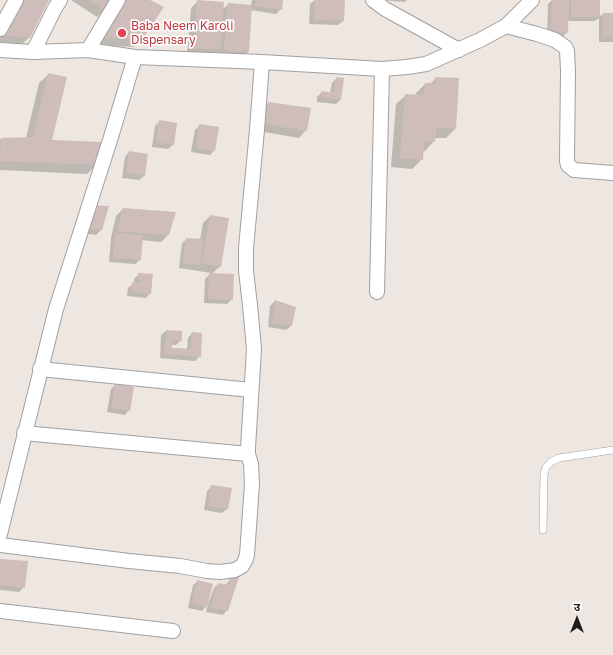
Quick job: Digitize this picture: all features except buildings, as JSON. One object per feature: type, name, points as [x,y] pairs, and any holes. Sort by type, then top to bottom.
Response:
[{"type":"street","points":[[0,29],[16,0]]},
{"type":"street","points":[[33,52],[60,0]]},
{"type":"street","points":[[88,50],[118,0]]},
{"type":"street","points":[[373,0],[385,9],[459,50]]},
{"type":"street","points":[[0,50],[33,52],[88,50],[135,57],[382,69],[426,64],[459,50],[506,26],[532,0]]},
{"type":"street","points":[[506,26],[555,40],[565,47],[567,51],[568,70],[568,165],[574,170],[613,173]]},
{"type":"street","points":[[0,534],[40,369],[68,269],[111,137],[135,57]]},
{"type":"street","points":[[0,545],[180,566],[207,571],[220,572],[235,570],[242,566],[247,556],[252,476],[248,454],[254,337],[246,271],[246,248],[262,62]]},
{"type":"street","points":[[377,292],[382,69]]},
{"type":"street","points":[[40,369],[251,390]]},
{"type":"street","points":[[24,433],[248,454]]},
{"type":"street","points":[[0,611],[173,631]]},
{"type":"lane","points":[[544,530],[544,474],[546,467],[551,462],[559,458],[613,450]]},
{"type":"place","name":"Baba Neem Karoli Dispensary","points":[[122,33]]}]
